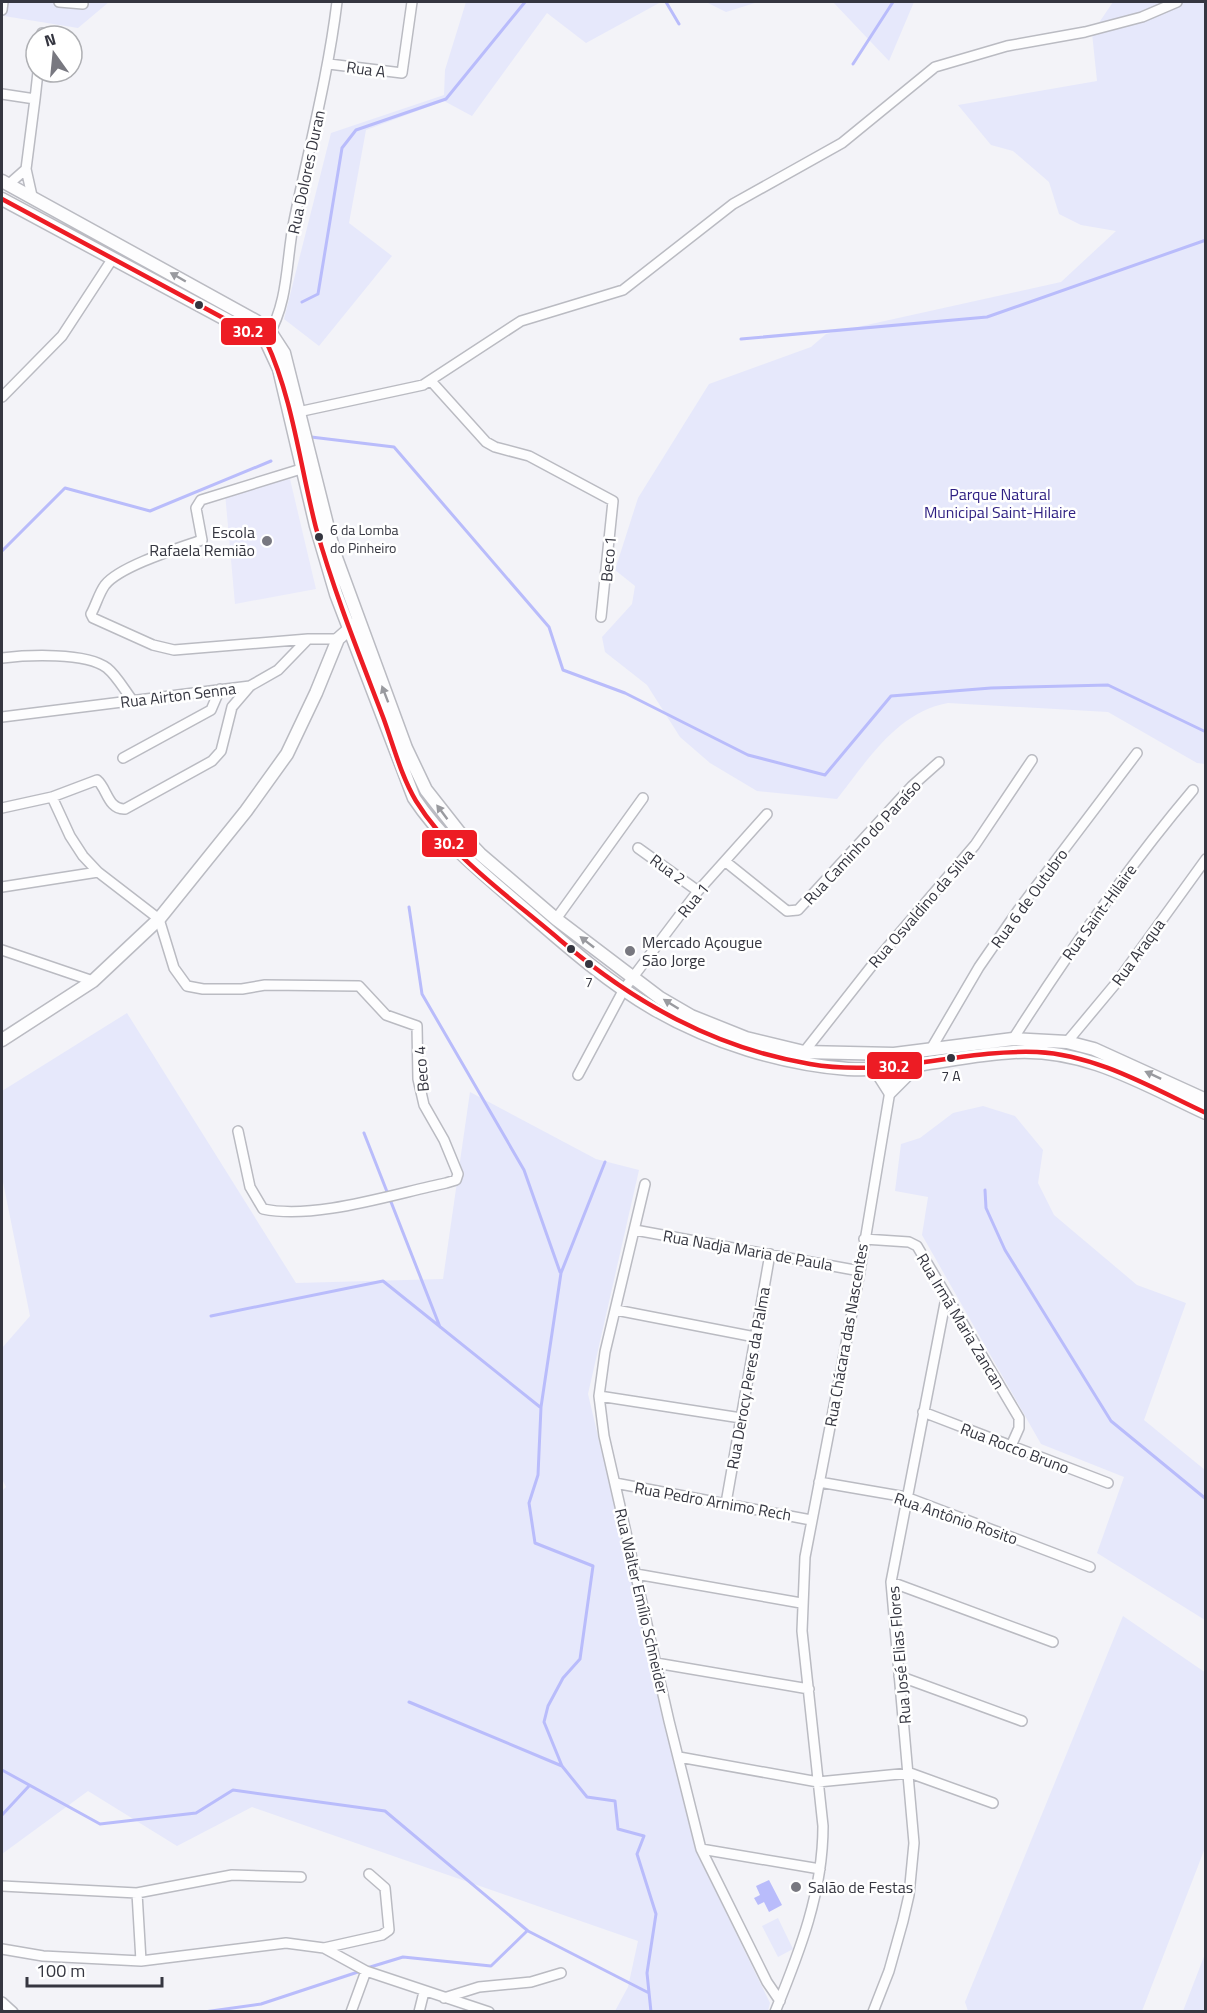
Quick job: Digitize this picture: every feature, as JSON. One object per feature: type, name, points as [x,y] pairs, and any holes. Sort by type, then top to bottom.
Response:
[{"type":"main road","points":[[5,182],[256,321],[284,353],[298,412],[301,469],[322,549],[426,790],[459,832],[480,854],[556,919],[633,978],[690,1016],[746,1038],[804,1052],[894,1067],[984,1042]]},
{"type":"main road","points":[[25,212],[31,208],[32,196]]},
{"type":"main road","points":[[2,199],[268,337],[334,552],[353,625],[414,798],[433,826],[470,864],[554,935],[624,989],[686,1026],[798,1063],[876,1070],[1014,1052],[1056,1053],[1130,1071],[1206,1100]]},
{"type":"main road","points":[[2,1040],[93,981],[159,919],[246,811],[287,754],[338,639],[353,625]]},
{"type":"main road","points":[[804,1052],[894,1054],[1013,1039],[1067,1042],[1094,1049],[1206,1113]]},
{"type":"main road","points":[[876,1070],[890,1092],[918,1064]]},
{"type":"street","points":[[2,10],[3,2]]},
{"type":"street","points":[[59,2],[83,4]]},
{"type":"street","name":"Rua Dolores Duran","points":[[268,337],[282,299],[293,223],[329,64],[337,2]]},
{"type":"street","name":"Rua A","points":[[329,64],[402,73],[412,2]]},
{"type":"street","points":[[298,412],[371,398],[431,381],[521,321],[623,290],[733,204],[842,142],[935,67],[1007,46],[1085,32],[1142,17],[1177,2]]},
{"type":"street","points":[[32,196],[26,169],[37,84]]},
{"type":"street","points":[[2,94],[35,99]]},
{"type":"street","points":[[5,182],[26,169]]},
{"type":"street","points":[[2,397],[62,336],[113,258]]},
{"type":"street","name":"Beco 1","points":[[431,381],[486,441],[495,447],[529,456],[613,501],[601,617]]},
{"type":"street","points":[[301,469],[201,500],[196,508],[202,540],[158,555],[118,575],[105,584],[91,614],[93,618],[153,645],[174,650],[308,639],[338,639]]},
{"type":"street","name":"Rua Airton Senna","points":[[2,717],[250,686],[279,670],[308,639]]},
{"type":"street","points":[[2,658],[36,654],[79,659],[107,668],[133,701]]},
{"type":"street","points":[[2,808],[52,797],[97,780],[113,806],[124,809],[212,761],[221,751],[232,707],[250,686]]},
{"type":"street","points":[[123,758],[211,710],[220,689]]},
{"type":"street","name":"Rua 6 de Outubro","points":[[931,1050],[1006,928],[1137,753]]},
{"type":"street","name":"Rua Osvaldino da Silva","points":[[804,1052],[874,963],[975,845],[1032,760]]},
{"type":"street","name":"Rua Caminho do Paraíso","points":[[726,862],[787,911],[798,910],[912,786],[939,762]]},
{"type":"street","name":"Rua Saint-Hilaire","points":[[1013,1039],[1063,962],[1153,837],[1193,790]]},
{"type":"street","points":[[52,797],[70,836],[98,872],[159,919]]},
{"type":"street","points":[[556,919],[643,798]]},
{"type":"street","name":"Rua 1","points":[[578,1075],[624,989],[698,891],[767,814]]},
{"type":"street","name":"Rua 2","points":[[638,848],[698,891]]},
{"type":"street","name":"Rua Araqua","points":[[1067,1042],[1116,982],[1206,859]]},
{"type":"street","points":[[2,887],[98,872]]},
{"type":"street","name":"Beco 4","points":[[159,919],[174,968],[188,986],[203,989],[242,989],[264,986],[359,986],[386,1015],[417,1026],[418,1079],[424,1105],[444,1140],[458,1174],[456,1180],[446,1183],[319,1211],[263,1209],[250,1187],[238,1131]]},
{"type":"street","points":[[2,950],[93,981]]},
{"type":"street","name":"Rua Chácara das Nascentes","points":[[776,2012],[813,1909],[820,1869],[823,1826],[801,1603],[811,1520],[860,1271],[894,1067]]},
{"type":"street","name":"Rua Walter Emílio Schneider","points":[[645,1184],[605,1352],[599,1396],[604,1436],[701,1849],[767,1982],[780,2001]]},
{"type":"street","name":"Rua Nadja Maria de Paula","points":[[635,1230],[860,1271]]},
{"type":"street","name":"Rua Irmã Maria Zancan","points":[[864,1239],[913,1243],[1019,1418],[1019,1428],[1011,1446]]},
{"type":"street","name":"Rua Derocy Peres da Palma","points":[[726,1503],[770,1254]]},
{"type":"street","name":"Rua José Elias Flores","points":[[873,2012],[892,1964],[909,1895],[914,1843],[910,1773],[891,1582],[946,1298]]},
{"type":"street","points":[[616,1310],[755,1337]]},
{"type":"street","points":[[599,1396],[741,1418]]},
{"type":"street","name":"Rua Rocco Bruno","points":[[923,1412],[1108,1483]]},
{"type":"street","name":"Rua Antônio Rosito","points":[[819,1482],[906,1497],[1090,1567]]},
{"type":"street","name":"Rua Pedro Arnimo Rech","points":[[615,1484],[811,1520]]},
{"type":"street","points":[[636,1574],[801,1603]]},
{"type":"street","points":[[891,1582],[1053,1642]]},
{"type":"street","points":[[656,1663],[809,1689]]},
{"type":"street","points":[[899,1676],[1022,1721]]},
{"type":"street","points":[[679,1757],[818,1782],[910,1773],[993,1803]]},
{"type":"street","points":[[701,1849],[820,1869]]},
{"type":"street","points":[[2,1949],[44,1956],[141,1961],[286,1943],[324,1948],[382,1935],[389,1930],[388,1894],[385,1888],[369,1874]]},
{"type":"street","points":[[2,1886],[137,1893],[232,1875],[301,1877]]},
{"type":"street","points":[[137,1893],[141,1961]]},
{"type":"street","points":[[324,1948],[366,1971],[423,1992],[489,2012]]},
{"type":"street","points":[[351,2012],[366,1971]]},
{"type":"street","points":[[444,1998],[479,1987],[531,1982],[561,1973]]},
{"type":"street","points":[[419,2012],[423,1992]]},
{"type":"street","points":[[2,2002],[13,2012]]},
{"type":"shaded area","name":"Escola Rafaela Remião","points":[[290,479],[316,589],[235,604],[225,493]]},
{"type":"green space","points":[[9,2],[109,2],[83,24],[53,24],[4,16]]},
{"type":"green space","points":[[466,2],[661,2],[586,43],[547,13],[472,116],[444,101],[366,130],[349,223],[392,256],[319,346],[284,319],[331,133],[444,95],[445,70]]},
{"type":"green space","points":[[706,2],[758,2],[726,12]]},
{"type":"green space","points":[[833,2],[914,2],[889,61]]},
{"type":"green space","name":"Parque Natural Municipal Saint-Hilaire","points":[[1113,2],[1205,2],[1205,764],[1197,763],[1108,712],[948,703],[913,716],[898,727],[872,754],[837,799],[757,791],[710,763],[680,737],[647,685],[605,652],[602,637],[632,604],[635,586],[615,570],[638,498],[709,384],[811,347],[826,334],[1061,282],[1116,231],[1081,225],[1059,214],[1049,182],[1013,151],[991,145],[958,105],[1097,81],[1092,33]]},
{"type":"green space","points":[[127,1013],[296,1283],[443,1279],[470,1092],[596,1159],[639,1170],[588,1394],[697,1853],[770,2003],[768,2011],[615,2011],[628,1987],[638,1941],[252,1807],[177,1846],[88,1791],[2,1854],[2,1491],[6,1487],[2,1479],[2,1348],[30,1316],[2,1177],[2,1091]]},
{"type":"green space","points":[[983,1106],[1015,1116],[1043,1150],[1038,1183],[1054,1215],[1137,1285],[1186,1303],[1144,1420],[1205,1470],[1205,1620],[1097,1553],[1124,1477],[1041,1444],[922,1235],[928,1197],[895,1191],[901,1144],[920,1138],[953,1113]]},
{"type":"green space","points":[[1123,1616],[1206,1673],[1205,1848],[1142,2011],[968,2011],[965,2002]]},
{"type":"green space","points":[[778,1918],[793,1949],[778,1957],[762,1926]]},
{"type":"green space","points":[[1205,1954],[1205,2011],[1183,2011]]},
{"type":"water","points":[[769,1880],[782,1905],[769,1912],[764,1902],[758,1905],[754,1898],[760,1895],[756,1886]]},
{"type":"waterway","points":[[302,302],[318,294],[342,148],[356,130],[446,99],[525,2]]},
{"type":"waterway","points":[[666,2],[679,24]]},
{"type":"waterway","points":[[853,64],[893,2]]},
{"type":"waterway","points":[[741,339],[987,317],[1206,240]]},
{"type":"waterway","points":[[311,437],[394,447],[549,627],[563,670],[625,693],[748,755],[825,775],[891,696],[991,688],[1108,685],[1206,732]]},
{"type":"waterway","points":[[2,551],[65,488],[150,511],[271,461]]},
{"type":"waterway","points":[[409,907],[422,994],[524,1170],[560,1272]]},
{"type":"waterway","points":[[364,1133],[440,1327]]},
{"type":"waterway","points":[[605,1162],[561,1273],[541,1407],[538,1475],[529,1503],[535,1543],[593,1566],[580,1659],[563,1678],[548,1706],[544,1722],[562,1766],[587,1797],[615,1801],[618,1829],[644,1836],[637,1854],[656,1914],[647,1973],[651,2012]]},
{"type":"waterway","points":[[985,1190],[986,1208],[1005,1250],[1111,1421],[1206,1499]]},
{"type":"waterway","points":[[211,1316],[383,1281],[540,1407]]},
{"type":"waterway","points":[[409,1702],[562,1766]]},
{"type":"waterway","points":[[2,1770],[100,1824],[196,1813],[233,1790],[385,1811],[528,1931],[649,1993]]},
{"type":"waterway","points":[[2,1815],[29,1786]]},
{"type":"waterway","points":[[367,1968],[403,1957],[491,1966],[527,1931]]},
{"type":"waterway","points":[[204,2012],[261,2004],[361,1971]]},
{"type":"transit line","name":"30.2","points":[[2,199],[266,341],[283,386],[316,528],[331,576],[402,771],[416,801],[446,840],[482,875],[588,962],[616,983],[676,1019],[741,1047],[775,1057],[810,1064],[869,1068],[1008,1052],[1059,1054],[1124,1074],[1206,1113]]},
{"type":"place","name":"6 da Lomba do Pinheiro","points":[[319,537]]},
{"type":"place","name":"Escola Rafaela Remião","points":[[267,541]]},
{"type":"place","name":"Mercado Açougue São Jorge","points":[[630,951]]},
{"type":"place","name":"7","points":[[589,964]]},
{"type":"place","name":"7 A","points":[[951,1058]]},
{"type":"place","name":"Salão de Festas","points":[[796,1887]]}]
